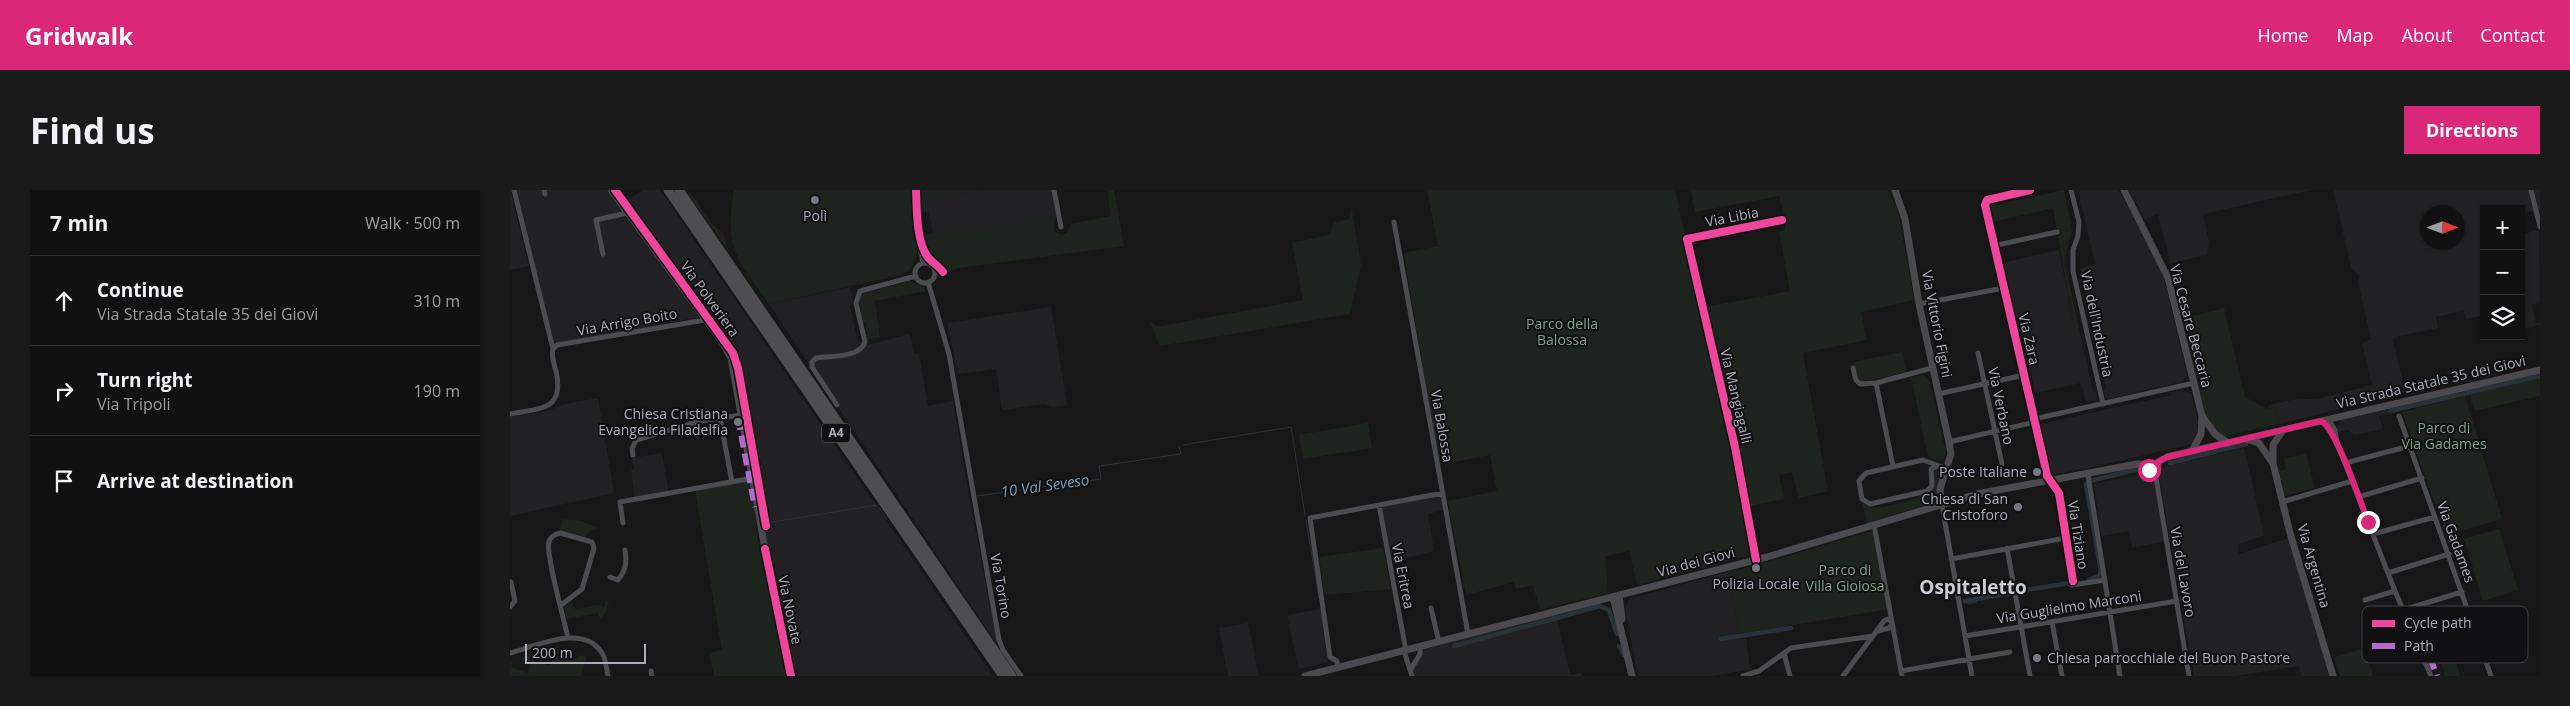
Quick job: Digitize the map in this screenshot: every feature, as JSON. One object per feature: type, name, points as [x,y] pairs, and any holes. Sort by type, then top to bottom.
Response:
[{"type":"highway","name":"A4","points":[[668,190],[1003,676]]},
{"type":"highway","name":"A4","points":[[679,190],[1012,676]]},
{"type":"street","points":[[510,414],[548,406],[554,402],[559,389],[552,356],[553,349],[514,190]]},
{"type":"street","name":"Via Polveriera","points":[[610,190],[705,320],[730,358],[742,414],[765,549]]},
{"type":"street","points":[[913,190],[915,223],[923,263]]},
{"type":"street","points":[[1054,190],[1061,227]]},
{"type":"street","name":"Via Vittorio Figini","points":[[1895,190],[1905,219],[1919,304],[1951,454],[1943,467],[1940,490],[1942,505]]},
{"type":"street","name":"Via Zara","points":[[2030,190],[1985,202],[1993,246],[2047,476],[2052,481]]},
{"type":"street","name":"Via dell'Industria","points":[[2071,190],[2079,222],[2078,236],[2073,250],[2074,271],[2103,404]]},
{"type":"street","name":"Via Cesare Beccaria","points":[[2124,190],[2168,278],[2202,416]]},
{"type":"street","points":[[2531,190],[2540,227]]},
{"type":"street","points":[[602,254],[596,220],[627,212]]},
{"type":"street","name":"Via Libia","points":[[1687,238],[1782,220]]},
{"type":"street","name":"Via Balossa","points":[[1394,222],[1468,634]]},
{"type":"street","points":[[1993,246],[2057,232]]},
{"type":"street","name":"Via Mangiagalli","points":[[1687,238],[1735,447],[1756,560]]},
{"type":"street","points":[[923,263],[931,265],[935,270],[934,277],[928,282],[922,282],[916,276],[916,269],[923,263]]},
{"type":"street","points":[[837,405],[812,367],[812,362],[816,358],[857,352],[864,347],[865,342],[856,303],[859,292],[916,276]]},
{"type":"street","name":"Via Torino","points":[[928,282],[949,354],[1000,644],[1021,676]]},
{"type":"street","points":[[1919,304],[2004,288]]},
{"type":"street","name":"Via Arrigo Boito","points":[[553,349],[557,345],[705,320]]},
{"type":"street","name":"Via Verbano","points":[[1978,353],[2002,464]]},
{"type":"street","points":[[1853,368],[1858,383],[1876,383],[1932,368]]},
{"type":"street","name":"Via Strada Statale 35 dei Giovi","points":[[2158,462],[2167,457],[2326,422],[2344,416],[2540,370]]},
{"type":"street","points":[[1923,371],[1934,378]]},
{"type":"street","points":[[1938,394],[2024,375]]},
{"type":"street","points":[[1876,383],[1893,466]]},
{"type":"street","points":[[1949,442],[2194,383]]},
{"type":"street","points":[[633,456],[633,444],[636,440],[742,414]]},
{"type":"street","points":[[2202,416],[2212,430],[2228,443]]},
{"type":"street","points":[[2192,451],[2201,434],[2202,416]]},
{"type":"street","points":[[2337,443],[2335,430],[2337,421],[2344,416]]},
{"type":"street","name":"Via Gadames","points":[[2399,416],[2467,606]]},
{"type":"street","points":[[720,418],[732,482]]},
{"type":"street","points":[[2326,422],[2335,430]]},
{"type":"street","points":[[2326,422],[2337,443],[2401,606]]},
{"type":"street","points":[[2209,447],[2212,430]]},
{"type":"street","points":[[2266,434],[2273,445],[2283,430]]},
{"type":"street","points":[[2201,434],[2209,447]]},
{"type":"street","points":[[2246,439],[2255,441],[2263,447],[2266,434]]},
{"type":"street","name":"Via Argentina","points":[[2273,445],[2273,463],[2282,502],[2333,676]]},
{"type":"street","points":[[2345,463],[2410,446]]},
{"type":"street","name":"Via Argentina","points":[[2263,447],[2273,463]]},
{"type":"street","points":[[1929,462],[1932,486],[1927,491],[1870,504],[1865,502],[1859,481],[1860,477],[1866,473],[1923,460],[1929,462],[1943,467]]},
{"type":"street","points":[[2152,460],[2158,462],[2158,469],[2155,472],[2149,470],[2148,464],[2152,460]]},
{"type":"street","name":"Via dei Giovi","points":[[1305,676],[1337,665],[1405,651],[1756,560],[1984,493],[2088,475],[2137,464],[2148,464]]},
{"type":"street","points":[[1931,472],[1931,469],[1943,467]]},
{"type":"street","name":"Via del Lavoro","points":[[2155,472],[2189,676]]},
{"type":"street","points":[[2088,475],[2120,676]]},
{"type":"street","points":[[623,523],[620,502],[753,478]]},
{"type":"street","points":[[2358,497],[2422,478]]},
{"type":"street","name":"Via Tiziano","points":[[2062,479],[2059,493],[2072,583],[2105,580]]},
{"type":"street","name":"Via Tiziano","points":[[2052,481],[2059,493]]},
{"type":"street","points":[[2282,502],[2352,481]]},
{"type":"street","points":[[1337,665],[1330,657],[1310,518],[1443,493]]},
{"type":"street","name":"Via Eritrea","points":[[1379,505],[1405,651],[1412,676]]},
{"type":"street","points":[[1942,505],[1972,676]]},
{"type":"street","points":[[2373,534],[2435,517]]},
{"type":"street","points":[[1874,526],[1901,673],[2010,652]]},
{"type":"street","points":[[561,605],[582,589],[594,548],[592,542],[560,533],[552,538],[548,546],[568,638]]},
{"type":"street","points":[[1951,558],[2066,538]]},
{"type":"street","points":[[2006,548],[2030,676]]},
{"type":"street","name":"Via Novate","points":[[765,549],[792,676]]},
{"type":"street","points":[[610,577],[618,580],[622,575],[626,563],[625,550]]},
{"type":"street","points":[[2388,573],[2449,554]]},
{"type":"street","points":[[510,607],[515,601],[511,582]]},
{"type":"street","points":[[2365,600],[2395,590]]},
{"type":"street","points":[[2416,606],[2462,592]]},
{"type":"street","points":[[1616,596],[1632,676]]},
{"type":"street","name":"Via Guglielmo Marconi","points":[[1965,636],[2177,601]]},
{"type":"street","points":[[1431,608],[1439,642]]},
{"type":"street","points":[[2052,622],[2062,676]]},
{"type":"street","points":[[1743,676],[1759,671],[1796,647],[1875,634],[1890,628],[1892,623]]},
{"type":"street","points":[[1843,676],[1875,634]]},
{"type":"street","points":[[510,653],[568,638],[588,641],[596,646],[604,657],[608,676]]},
{"type":"street","points":[[1411,669],[1420,654],[1420,647]]},
{"type":"street","points":[[1784,653],[1790,676]]},
{"type":"street","points":[[2426,663],[2431,676]]},
{"type":"street","name":"Via Gadames","points":[[2487,663],[2491,676]]},
{"type":"shaded area","points":[[510,190],[529,266],[510,270]]},
{"type":"shaded area","points":[[516,190],[606,190],[700,317],[554,344]]},
{"type":"shaded area","points":[[643,190],[660,190],[993,676],[794,676],[728,347],[624,203]]},
{"type":"shaded area","points":[[984,190],[1053,190],[1058,217],[933,234],[929,211],[920,213],[919,199]]},
{"type":"shaded area","points":[[2078,190],[2118,190],[2132,212],[2162,270],[2188,377],[2181,382],[2108,399],[2105,397],[2103,389],[2106,388],[2080,269],[2095,264]]},
{"type":"shaded area","points":[[2129,190],[2311,190],[2203,214],[2209,242],[2207,255],[2168,264],[2170,261],[2158,214],[2145,220]]},
{"type":"shaded area","points":[[2333,190],[2540,190],[2540,222],[2537,210],[2525,213],[2525,205],[2480,205],[2480,316],[2466,319],[2463,311],[2436,317],[2438,328],[2395,337],[2393,340],[2404,387],[2409,386],[2410,392],[2279,424],[2275,407],[2267,409],[2269,405],[2292,400],[2322,398],[2372,385],[2362,343],[2371,339],[2358,283],[2359,275],[2352,270]]},
{"type":"shaded area","points":[[2539,230],[2540,303],[2532,305],[2536,323],[2540,322],[2540,327],[2538,325],[2525,328],[2525,233]]},
{"type":"shaded area","points":[[2059,250],[2074,328],[2079,328],[2093,392],[2096,392],[2097,400],[2086,403],[2081,383],[2035,393],[2025,343],[2019,343],[2001,263]]},
{"type":"shaded area","points":[[850,287],[853,301],[850,306],[858,342],[862,341],[868,345],[909,334],[915,354],[919,353],[928,406],[953,401],[998,646],[769,304]]},
{"type":"shaded area","points":[[1051,307],[1067,405],[1052,407],[1044,404],[1002,410],[996,369],[958,374],[947,323]]},
{"type":"shaded area","points":[[2182,390],[2191,394],[2198,420],[2197,432],[2192,444],[2089,468],[2056,474],[2050,473],[2040,424],[2172,395],[2171,392]]},
{"type":"shaded area","points":[[598,398],[614,493],[510,516],[510,417],[548,411],[564,404]]},
{"type":"shaded area","points":[[2387,406],[2389,414],[2379,416],[2383,429],[2354,435],[2348,430],[2337,432],[2337,426],[2342,419]]},
{"type":"shaded area","points":[[2244,448],[2264,535],[2237,545],[2239,554],[2289,538],[2329,676],[2301,676],[2299,666],[2236,676],[2194,676],[2159,477],[2164,467]]},
{"type":"shaded area","points":[[662,453],[669,495],[635,500],[631,470],[634,470],[632,458]]},
{"type":"shaded area","points":[[2147,474],[2153,479],[2165,541],[2132,548],[2129,531],[2101,536],[2094,484]]},
{"type":"shaded area","points":[[1442,495],[1444,510],[1428,514],[1434,551],[1391,562],[1380,506]]},
{"type":"shaded area","points":[[1727,572],[1740,639],[1746,638],[1750,669],[1714,676],[1638,676],[1625,610],[1629,599]]},
{"type":"shaded area","points":[[1321,609],[1328,662],[1299,669],[1287,615]]},
{"type":"shaded area","points":[[1556,614],[1570,675],[1582,673],[1582,676],[1414,676],[1413,669],[1425,648]]},
{"type":"shaded area","points":[[1248,623],[1259,676],[1228,676],[1219,628]]},
{"type":"green space","points":[[685,190],[696,200],[711,223],[723,233],[730,253]]},
{"type":"green space","points":[[734,190],[909,190],[917,251],[914,262],[908,271],[901,275],[769,304],[748,275],[735,251],[731,226]]},
{"type":"green space","points":[[919,190],[984,190],[920,199]]},
{"type":"green space","points":[[1108,190],[1114,190],[1124,246],[958,268],[946,273],[927,254],[919,218],[924,219],[921,220],[923,235],[1055,217],[1054,232],[1062,235],[1068,232],[1071,224],[1110,216]]},
{"type":"green space","name":"Parco della Balossa","points":[[1427,190],[1675,190],[1732,442],[1750,555],[1637,585],[1629,551],[1605,556],[1608,593],[1540,610],[1533,585],[1516,589],[1514,582],[1466,595],[1448,501],[1497,491],[1490,455],[1439,465],[1404,253],[1438,246]]},
{"type":"green space","points":[[1691,190],[1887,190],[1898,211],[1914,300],[1861,312],[1867,340],[1803,353],[1828,491],[1799,498],[1792,472],[1779,475],[1784,499],[1749,506],[1739,453],[1705,307],[1790,291],[1779,232],[1785,230],[1784,213],[1779,196],[1695,212]]},
{"type":"green space","points":[[2064,190],[2072,230],[2065,255],[2065,264],[2079,328],[2074,328],[2053,208],[1993,222],[1989,203],[1995,202],[1996,205]]},
{"type":"green space","points":[[1351,205],[1361,265],[1350,314],[1160,346],[1150,322],[1156,326],[1162,326],[1303,300],[1292,243],[1329,235],[1334,223],[1349,219]]},
{"type":"green space","points":[[909,281],[923,286],[926,291],[875,301],[880,337],[868,340],[865,330],[867,323],[863,322],[859,302],[861,294]]},
{"type":"green space","points":[[2224,308],[2245,397],[2267,409],[2275,407],[2279,424],[2226,436],[2218,433],[2205,415],[2182,319]]},
{"type":"green space","points":[[1902,352],[1907,372],[1861,382],[1853,362]]},
{"type":"green space","points":[[1923,375],[1930,382],[1946,453],[1943,459],[1932,460],[1928,457],[1911,377]]},
{"type":"green space","points":[[2540,378],[2540,396],[2474,411],[2470,395]]},
{"type":"green space","name":"Parco di Via Gadames","points":[[2465,396],[2502,519],[2446,535],[2402,412]]},
{"type":"green space","points":[[1368,423],[1372,448],[1303,459],[1299,435]]},
{"type":"green space","points":[[2306,453],[2315,488],[2285,496],[2279,472],[2286,469],[2284,459]]},
{"type":"green space","points":[[1937,469],[1941,473],[1935,502],[1867,523],[1862,501],[1867,505],[1882,507],[1921,497],[1919,494],[1934,485],[1933,471]]},
{"type":"green space","points":[[749,481],[760,550],[786,676],[714,676],[709,653],[722,650],[695,490]]},
{"type":"green space","points":[[563,519],[581,521],[599,528],[590,531],[584,538],[560,530]]},
{"type":"green space","points":[[2499,529],[2518,590],[2483,601],[2464,539]]},
{"type":"green space","name":"Parco di Villa Gioiosa","points":[[1874,530],[1889,609],[1739,634],[1727,572],[1765,563]]},
{"type":"green space","points":[[1383,548],[1391,589],[1325,595],[1319,557]]},
{"type":"green space","points":[[571,600],[575,609],[598,605],[604,607],[606,601],[609,602],[605,614],[600,619],[598,613],[566,619],[564,606]]},
{"type":"green space","points":[[560,647],[559,655],[576,660],[579,655],[587,657],[581,676],[510,676],[510,661],[513,661],[511,667],[528,673],[531,662],[520,659],[533,653],[533,661],[550,666],[553,656],[541,652]]},
{"type":"green space","points":[[2362,649],[2362,663],[2369,663],[2373,676],[2340,676],[2334,657]]},
{"type":"green space","points":[[2442,663],[2457,663],[2460,676],[2445,676]]},
{"type":"waterway","points":[[2390,411],[2540,376]]},
{"type":"waterway","name":"10 Val Seveso","points":[[1183,445],[1291,427],[1305,515]]},
{"type":"waterway","points":[[2170,463],[2246,444]]},
{"type":"waterway","name":"10 Val Seveso","points":[[977,496],[1101,479],[1099,466],[1181,454],[1179,446]]},
{"type":"waterway","points":[[2090,481],[2143,468]]},
{"type":"waterway","points":[[2088,482],[2086,484],[2101,572],[2099,576],[2089,580]]},
{"type":"waterway","name":"10 Val Seveso","points":[[766,523],[877,505],[887,519]]},
{"type":"waterway","name":"10 Val Seveso","points":[[1306,520],[1319,598]]},
{"type":"waterway","points":[[2020,591],[2076,582]]},
{"type":"waterway","points":[[1965,601],[2012,593]]},
{"type":"waterway","points":[[1966,604],[1977,602],[1976,599]]},
{"type":"waterway","points":[[1454,646],[1600,606],[1609,610],[1617,634]]},
{"type":"waterway","points":[[1721,639],[1791,628]]},
{"type":"waterway","points":[[1619,646],[1624,655]]},
{"type":"marked path","points":[[738,418],[755,507]]},
{"type":"marked path","points":[[2432,663],[2437,676]]},
{"type":"cycle path","points":[[615,190],[733,353],[738,368],[766,526]]},
{"type":"cycle path","points":[[916,190],[918,224],[923,249],[927,256],[943,272]]},
{"type":"cycle path","points":[[2030,190],[1987,200],[1985,205],[2047,476],[2059,493],[2073,581]]},
{"type":"cycle path","points":[[1756,560],[1735,447],[1687,239],[1782,220]]},
{"type":"cycle path","points":[[765,549],[791,676]]},
{"type":"place","name":"Polì","points":[[815,200]]},
{"type":"place","name":"Chiesa Cristiana Evangelica Filadelfia","points":[[738,422]]},
{"type":"place","name":"Poste Italiane","points":[[2037,472]]},
{"type":"place","name":"Chiesa di San Cristoforo","points":[[2018,507]]},
{"type":"place","name":"Polizia Locale","points":[[1756,568]]},
{"type":"place","name":"Chiesa parrocchiale del Buon Pastore","points":[[2037,658]]},
{"type":"district","name":"Ospitaletto","points":[[1973,587]]},
{"type":"route","points":[[2149,470],[2151,472],[2157,471],[2159,467],[2158,462],[2167,457],[2321,421],[2328,426],[2337,443],[2368,522]]}]
